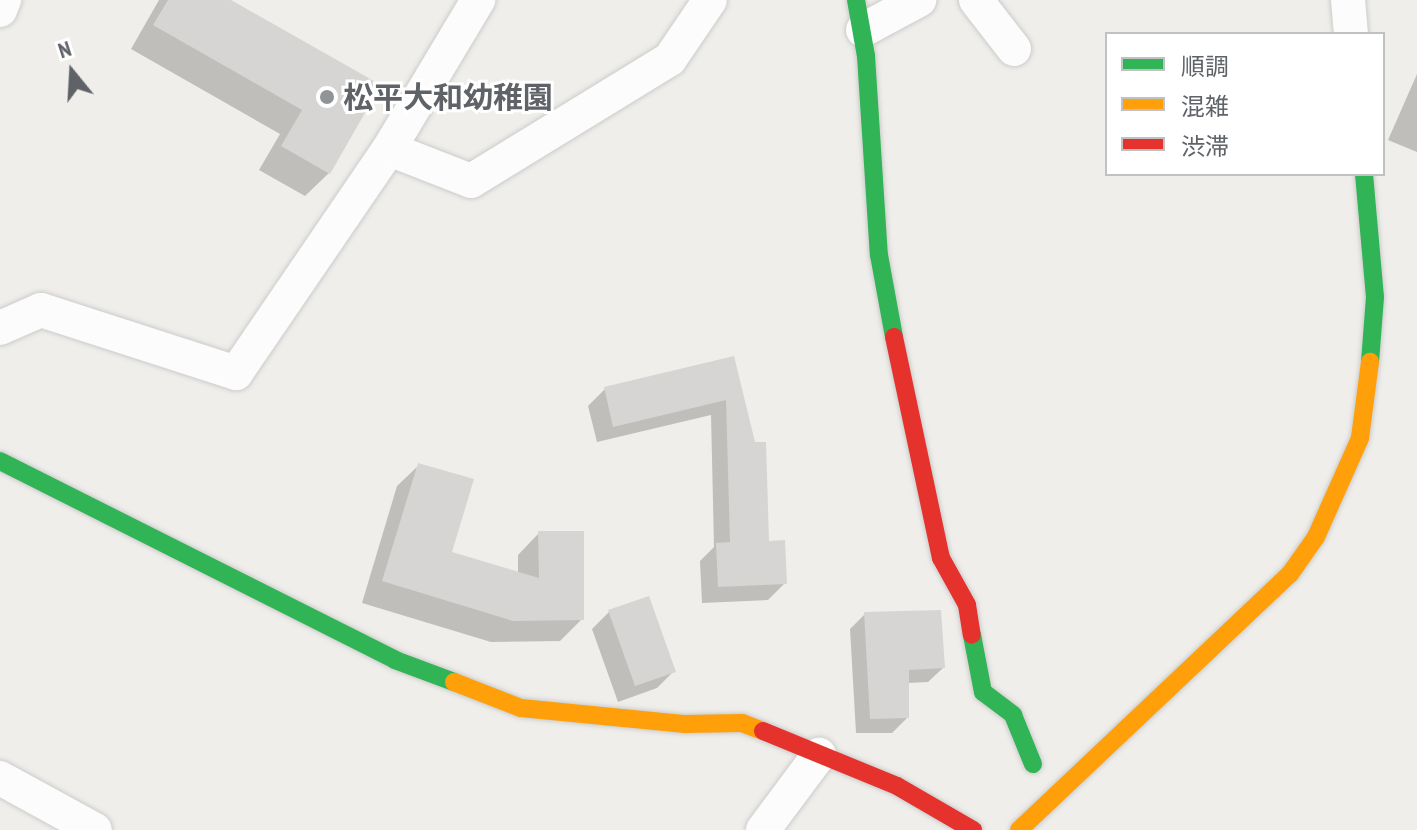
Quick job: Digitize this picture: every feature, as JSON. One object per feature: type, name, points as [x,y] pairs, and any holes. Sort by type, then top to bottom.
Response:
[{"type":"street","points":[[0,10],[4,0]]},
{"type":"street","points":[[0,328],[41,310],[236,373],[389,149],[478,0]]},
{"type":"street","points":[[389,149],[471,181],[670,59],[710,0]]},
{"type":"street","points":[[919,0],[860,15],[879,255],[915,447],[941,558],[967,605],[983,692],[1013,715],[1033,764]]},
{"type":"street","points":[[976,0],[1014,49]]},
{"type":"street","points":[[1348,0],[1351,32]]},
{"type":"street","points":[[1019,830],[1290,574],[1316,537],[1360,438],[1375,297],[1364,176]]},
{"type":"street","points":[[0,461],[395,660],[521,708],[685,724],[742,723],[897,786],[973,830]]},
{"type":"street","points":[[763,830],[819,755]]},
{"type":"street","points":[[0,778],[95,830]]},
{"type":"building","name":"松平大和幼稚園","points":[[168,0],[231,0],[381,85],[330,174],[281,146],[302,110],[153,25]]},
{"type":"building","points":[[734,356],[755,442],[766,442],[769,541],[785,540],[787,584],[718,587],[716,543],[730,542],[726,400],[613,427],[604,387]]},
{"type":"building","points":[[418,463],[474,479],[452,552],[539,578],[538,531],[584,531],[584,620],[513,621],[382,581]]},
{"type":"building","points":[[649,596],[676,672],[635,686],[608,610]]},
{"type":"building","points":[[941,610],[945,668],[909,670],[909,718],[870,719],[864,612]]},
{"type":"traffic: fast","points":[[856,0],[866,56],[879,255],[894,337]]},
{"type":"traffic: fast","points":[[1364,176],[1375,297],[1370,362]]},
{"type":"traffic: fast","points":[[0,461],[395,660],[454,682]]},
{"type":"traffic: fast","points":[[972,635],[983,692],[1013,715],[1033,764]]},
{"type":"traffic: slow","points":[[1019,830],[1290,574],[1316,537],[1360,438],[1370,362]]},
{"type":"traffic: slow","points":[[454,682],[521,708],[685,724],[742,723],[763,731]]},
{"type":"traffic: jam","points":[[894,337],[941,558],[967,605],[972,635]]},
{"type":"traffic: jam","points":[[763,731],[897,786],[973,830]]},
{"type":"place","name":"松平大和幼稚園","points":[[327,97]]}]
